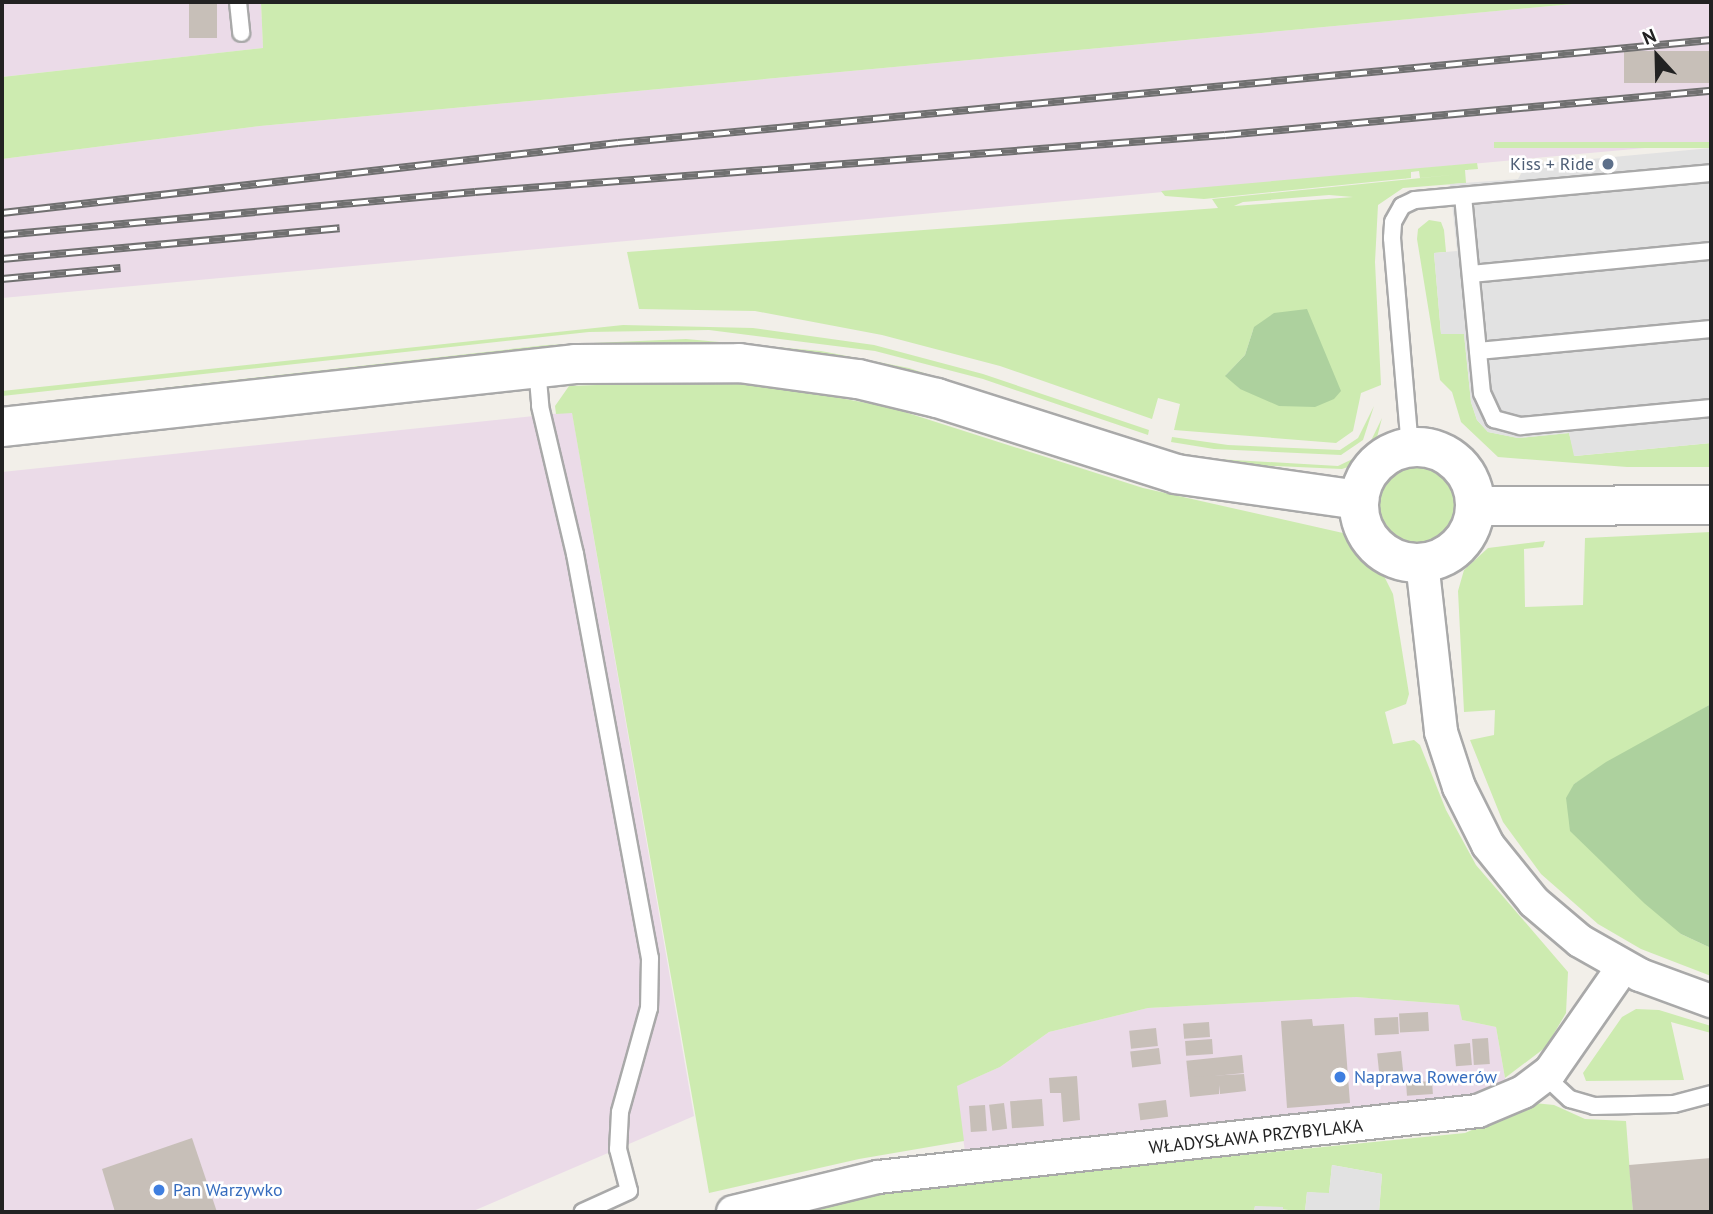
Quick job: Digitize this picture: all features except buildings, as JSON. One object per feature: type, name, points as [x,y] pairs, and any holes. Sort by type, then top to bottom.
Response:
[{"type":"street","points":[[2,427],[537,368],[657,360],[815,371],[937,398],[1164,471],[1359,500]]},
{"type":"street","points":[[1410,448],[1435,450],[1453,459],[1470,482],[1475,506],[1472,523],[1460,543],[1440,558],[1422,562],[1393,557],[1373,543],[1362,522],[1359,500],[1367,475],[1380,460],[1410,448]]},
{"type":"street","points":[[1475,506],[1711,505]]},
{"type":"street","points":[[1422,562],[1437,715],[1453,773],[1472,817],[1497,857],[1534,902],[1580,941],[1623,967],[1711,1001]]},
{"type":"street","name":"WŁADYSŁAWA PRZYBYLAKA","points":[[733,1212],[878,1177],[1468,1113],[1513,1098],[1545,1076],[1569,1049],[1623,967]]},
{"type":"lane","points":[[238,2],[241,33]]},
{"type":"lane","points":[[1410,448],[1391,228],[1406,203],[1711,173]]},
{"type":"lane","points":[[1463,196],[1478,351],[1486,408],[1494,419],[1508,425],[1711,408]]},
{"type":"lane","points":[[1471,274],[1711,251]]},
{"type":"lane","points":[[1478,351],[1711,329]]},
{"type":"lane","points":[[537,368],[540,406],[575,554],[650,958],[649,1008],[620,1112],[618,1149],[628,1191],[583,1212]]},
{"type":"lane","points":[[1545,1076],[1570,1098],[1594,1106],[1674,1104],[1711,1094]]},
{"type":"shaded area","points":[[2,2],[261,2],[263,48],[2,77]]},
{"type":"shaded area","points":[[1594,2],[1711,2],[1711,142],[2,298],[2,159],[260,126]]},
{"type":"shaded area","points":[[1711,148],[1711,443],[1574,456],[1569,433],[1518,438],[1488,432],[1477,420],[1471,402],[1464,334],[1441,334],[1434,253],[1457,251],[1450,184],[1518,179],[1526,165]]},
{"type":"shaded area","points":[[572,412],[694,1116],[471,1212],[2,1212],[2,472]]},
{"type":"shaded area","points":[[1356,997],[1460,1005],[1462,1020],[1496,1027],[1506,1084],[1461,1100],[965,1152],[956,1086],[1000,1067],[1049,1032],[1148,1008]]},
{"type":"shaded area","points":[[1332,1165],[1382,1174],[1379,1212],[1305,1212],[1307,1192],[1329,1193]]},
{"type":"shaded area","points":[[1255,1206],[1283,1207],[1283,1212],[1231,1212],[1254,1211]]},
{"type":"green space","points":[[261,2],[1594,2],[260,126],[2,159],[2,77],[263,48]]},
{"type":"green space","points":[[1494,142],[1711,142],[1711,148],[1494,148]]},
{"type":"green space","points":[[1477,163],[1478,169],[1465,170],[1466,183],[1403,188],[1378,205],[1375,262],[1381,385],[1361,393],[1353,431],[1336,443],[1174,430],[1180,404],[1158,398],[1152,419],[1000,366],[882,335],[755,311],[639,309],[627,252],[1218,208],[1212,199],[1461,174],[1420,178],[1419,171],[1411,172],[1411,178],[1204,199],[1165,196],[1161,191]],"holes":[[[1329,195],[1353,197],[1234,206],[1243,202]],[[1254,327],[1240,389],[1226,375],[1245,355]]]},
{"type":"green space","points":[[1429,220],[1441,222],[1444,230],[1446,252],[1434,253],[1441,333],[1464,334],[1471,402],[1477,420],[1488,432],[1518,438],[1569,433],[1575,456],[1711,443],[1711,467],[1627,467],[1498,457],[1461,422],[1452,392],[1440,380],[1417,239],[1418,229]]},
{"type":"green space","points":[[1307,309],[1341,391],[1334,399],[1315,407],[1279,406],[1240,389],[1225,376],[1245,355],[1254,327],[1274,313]]},
{"type":"green space","points":[[623,325],[753,328],[874,345],[983,374],[1149,430],[1148,435],[983,379],[875,351],[709,330],[589,332],[2,396],[2,391]]},
{"type":"green space","points":[[686,339],[821,351],[909,368],[1088,427],[754,348],[696,344],[584,347],[2,411],[2,406],[547,345]]},
{"type":"green space","points":[[707,381],[790,389],[889,407],[1143,488],[1343,533],[1383,574],[1393,594],[1409,694],[1406,704],[1385,712],[1393,744],[1414,740],[1420,745],[1446,810],[1476,865],[1568,972],[1566,1013],[1546,1047],[1505,1078],[1496,1027],[1462,1020],[1459,1005],[1356,997],[1148,1008],[1049,1032],[1000,1067],[957,1086],[964,1141],[859,1159],[709,1193],[572,413],[556,414],[555,406],[569,386]]},
{"type":"green space","points":[[1374,406],[1363,440],[1341,455],[1214,449],[1171,442],[1172,437],[1228,445],[1340,450],[1358,438]]},
{"type":"green space","points":[[1382,418],[1374,449],[1357,464],[1342,469],[1206,463],[1173,452],[1216,459],[1338,466],[1365,453]]},
{"type":"green space","points":[[1410,467],[1424,467],[1438,473],[1449,484],[1455,505],[1452,520],[1444,532],[1424,543],[1410,543],[1396,537],[1385,526],[1379,512],[1379,498],[1385,484],[1396,473]]},
{"type":"green space","points":[[1711,532],[1711,704],[1574,784],[1681,934],[1711,948],[1711,976],[1641,949],[1598,924],[1541,874],[1503,822],[1470,740],[1494,735],[1495,710],[1464,712],[1458,591],[1464,570],[1488,548],[1545,541],[1543,547],[1524,549],[1525,607],[1583,605],[1585,538]]},
{"type":"green space","points":[[1711,704],[1711,948],[1681,934],[1644,903],[1570,831],[1566,798],[1574,784],[1606,762]]},
{"type":"green space","points":[[1636,1009],[1659,1010],[1711,1026],[1711,1033],[1671,1022],[1684,1080],[1586,1081],[1583,1073],[1622,1017]]},
{"type":"green space","points":[[1534,1103],[1554,1105],[1585,1119],[1626,1121],[1633,1212],[1379,1212],[1382,1174],[1332,1165],[1329,1194],[1307,1192],[1305,1212],[1255,1206],[1254,1211],[1231,1212],[782,1212],[851,1194],[1465,1133]]},
{"type":"railway","points":[[2,213],[618,143],[1711,40]]},
{"type":"railway","points":[[2,235],[475,192],[1225,135],[1711,91]]},
{"type":"railway","points":[[2,259],[340,228]]},
{"type":"railway","points":[[2,279],[120,268]]},
{"type":"place","name":"Kiss + Ride","points":[[1608,164]]},
{"type":"place","name":"Naprawa Rowerów","points":[[1340,1077]]},
{"type":"place","name":"Pan Warzywko","points":[[159,1190]]}]
